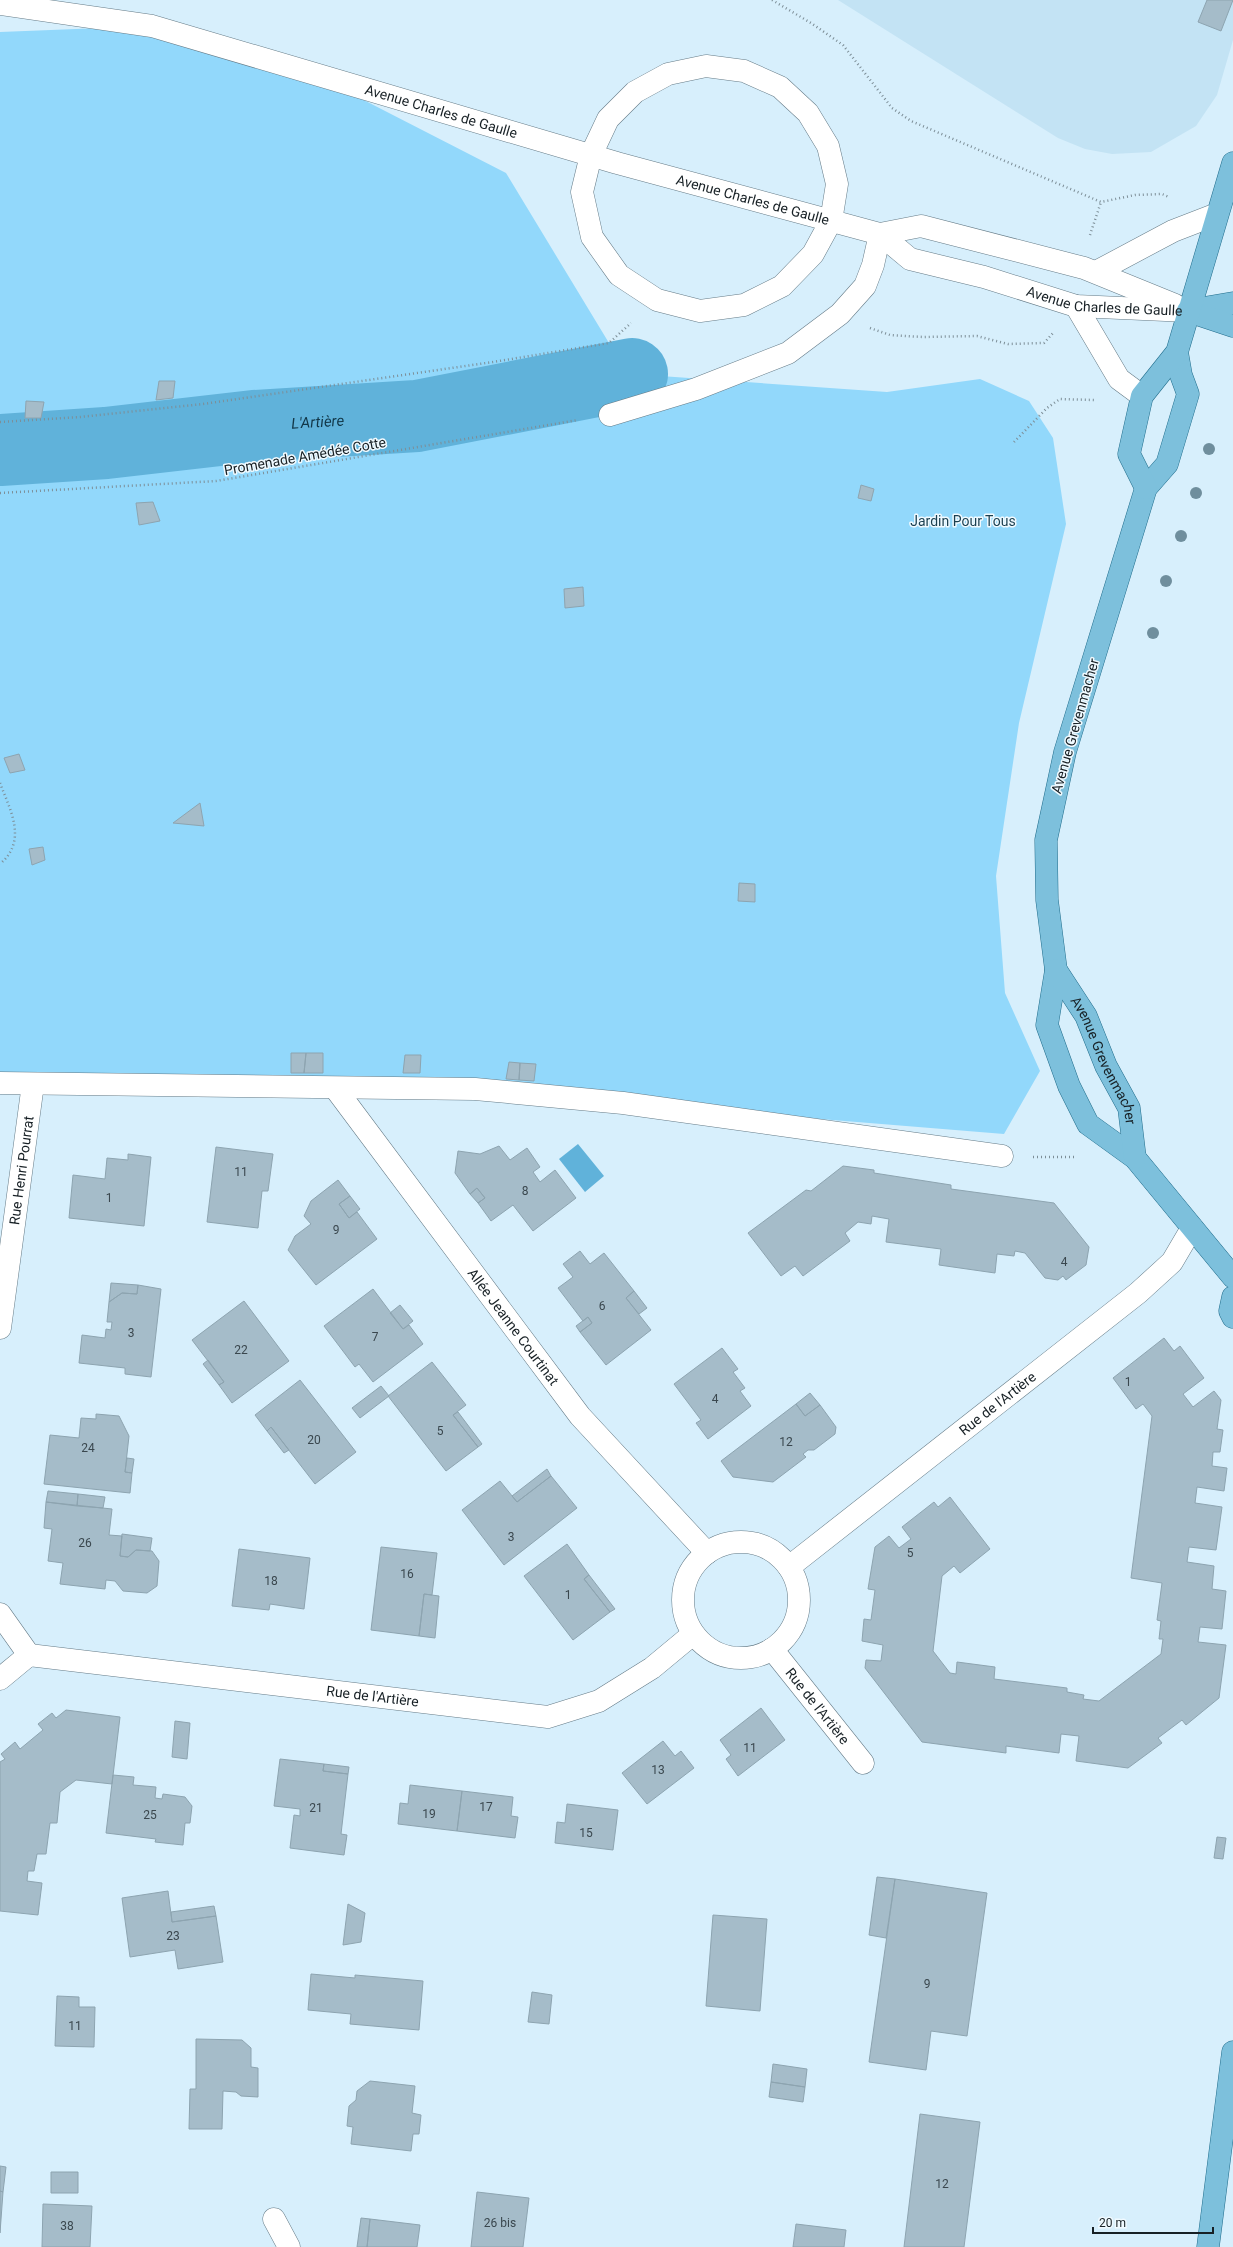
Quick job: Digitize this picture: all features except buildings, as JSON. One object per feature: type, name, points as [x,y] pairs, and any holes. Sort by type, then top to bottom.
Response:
[{"type":"main road","name":"Avenue Grevenmacher","points":[[1146,488],[1129,454],[1142,396],[1177,352],[1233,163]]},
{"type":"main road","points":[[1188,311],[1233,304]]},
{"type":"main road","points":[[1188,311],[1233,326]]},
{"type":"main road","name":"Avenue Grevenmacher","points":[[1177,352],[1181,375],[1188,394],[1167,464],[1146,488],[1065,752],[1046,840],[1047,900],[1056,970],[1047,1025],[1069,1086],[1088,1124],[1135,1158],[1233,1277]]},
{"type":"main road","name":"Avenue Grevenmacher","points":[[1056,970],[1086,1016],[1106,1066],[1129,1108],[1135,1158]]},
{"type":"main road","points":[[1233,1297],[1230,1311],[1233,1317]]},
{"type":"main road","points":[[1208,2247],[1233,2052]]},
{"type":"street","name":"Avenue Charles de Gaulle","points":[[0,4],[152,26],[591,155],[880,234],[910,259],[984,277],[1073,305],[1188,311]]},
{"type":"street","points":[[706,66],[744,71],[780,88],[808,113],[828,146],[837,184],[831,221],[813,254],[782,286],[744,305],[700,311],[657,300],[619,275],[592,236],[582,192],[591,155],[608,119],[635,92],[668,74],[706,66]]},
{"type":"street","points":[[1096,272],[1173,230],[1217,214]]},
{"type":"street","name":"Avenue Charles de Gaulle","points":[[880,234],[921,226],[1096,272],[1188,311]]},
{"type":"street","points":[[610,415],[696,389],[788,354],[840,314],[865,286],[873,265],[880,234]]},
{"type":"street","points":[[1073,305],[1119,379],[1142,396]]},
{"type":"street","points":[[0,1083],[475,1089],[615,1102],[1002,1156]]},
{"type":"street","name":"Rue Henri Pourrat","points":[[0,1328],[33,1084]]},
{"type":"street","name":"Allée Jeanne Courtinat","points":[[335,1088],[580,1416],[707,1552]]},
{"type":"street","name":"Rue de l'Artière","points":[[789,1567],[1138,1293],[1172,1262],[1192,1228]]},
{"type":"street","points":[[742,1541],[760,1545],[776,1554],[789,1567],[797,1584],[799,1603],[796,1621],[786,1637],[772,1649],[756,1656],[738,1658],[721,1654],[706,1646],[693,1634],[685,1617],[684,1593],[686,1582],[694,1566],[707,1552],[724,1544],[742,1541]]},
{"type":"street","points":[[0,1614],[29,1655],[0,1679]]},
{"type":"street","name":"Rue de l'Artière","points":[[29,1655],[548,1717],[599,1700],[652,1668],[693,1634]]},
{"type":"street","name":"Rue de l'Artière","points":[[772,1649],[863,1763]]},
{"type":"street","points":[[274,2219],[289,2247]]},
{"type":"path","points":[[772,0],[811,23],[843,45],[892,108],[911,121],[1101,202],[1135,195],[1162,194],[1217,214]]},
{"type":"path","points":[[840,314],[855,323],[890,335],[923,337],[977,336],[1008,344],[1044,343],[1062,324],[1073,305]]},
{"type":"path","points":[[0,422],[80,417],[203,404],[609,343]]},
{"type":"path","points":[[1014,442],[1046,408],[1060,399],[1096,400],[1142,396]]},
{"type":"path","name":"Promenade Amédée Cotte","points":[[0,493],[216,481],[610,415]]},
{"type":"path","points":[[0,783],[16,827],[14,844],[6,859],[0,864]]},
{"type":"path","points":[[1002,1156],[1082,1157]]},
{"type":"shaded area","points":[[838,0],[1233,0],[1233,40],[1217,95],[1196,126],[1151,152],[1112,154],[1085,149],[1058,138]]},
{"type":"shaded area","points":[[578,1144],[604,1176],[585,1192],[559,1159]]},
{"type":"green space","name":"Jardin Pour Tous","points":[[152,26],[311,73],[506,173],[609,343],[632,374],[887,392],[980,379],[1029,401],[1053,438],[1066,524],[1019,723],[996,876],[1005,993],[1040,1071],[1004,1134],[623,1103],[0,1083],[0,32]]},
{"type":"waterway","name":"L'Artière","points":[[0,450],[106,443],[254,426],[417,416],[632,374]]}]
